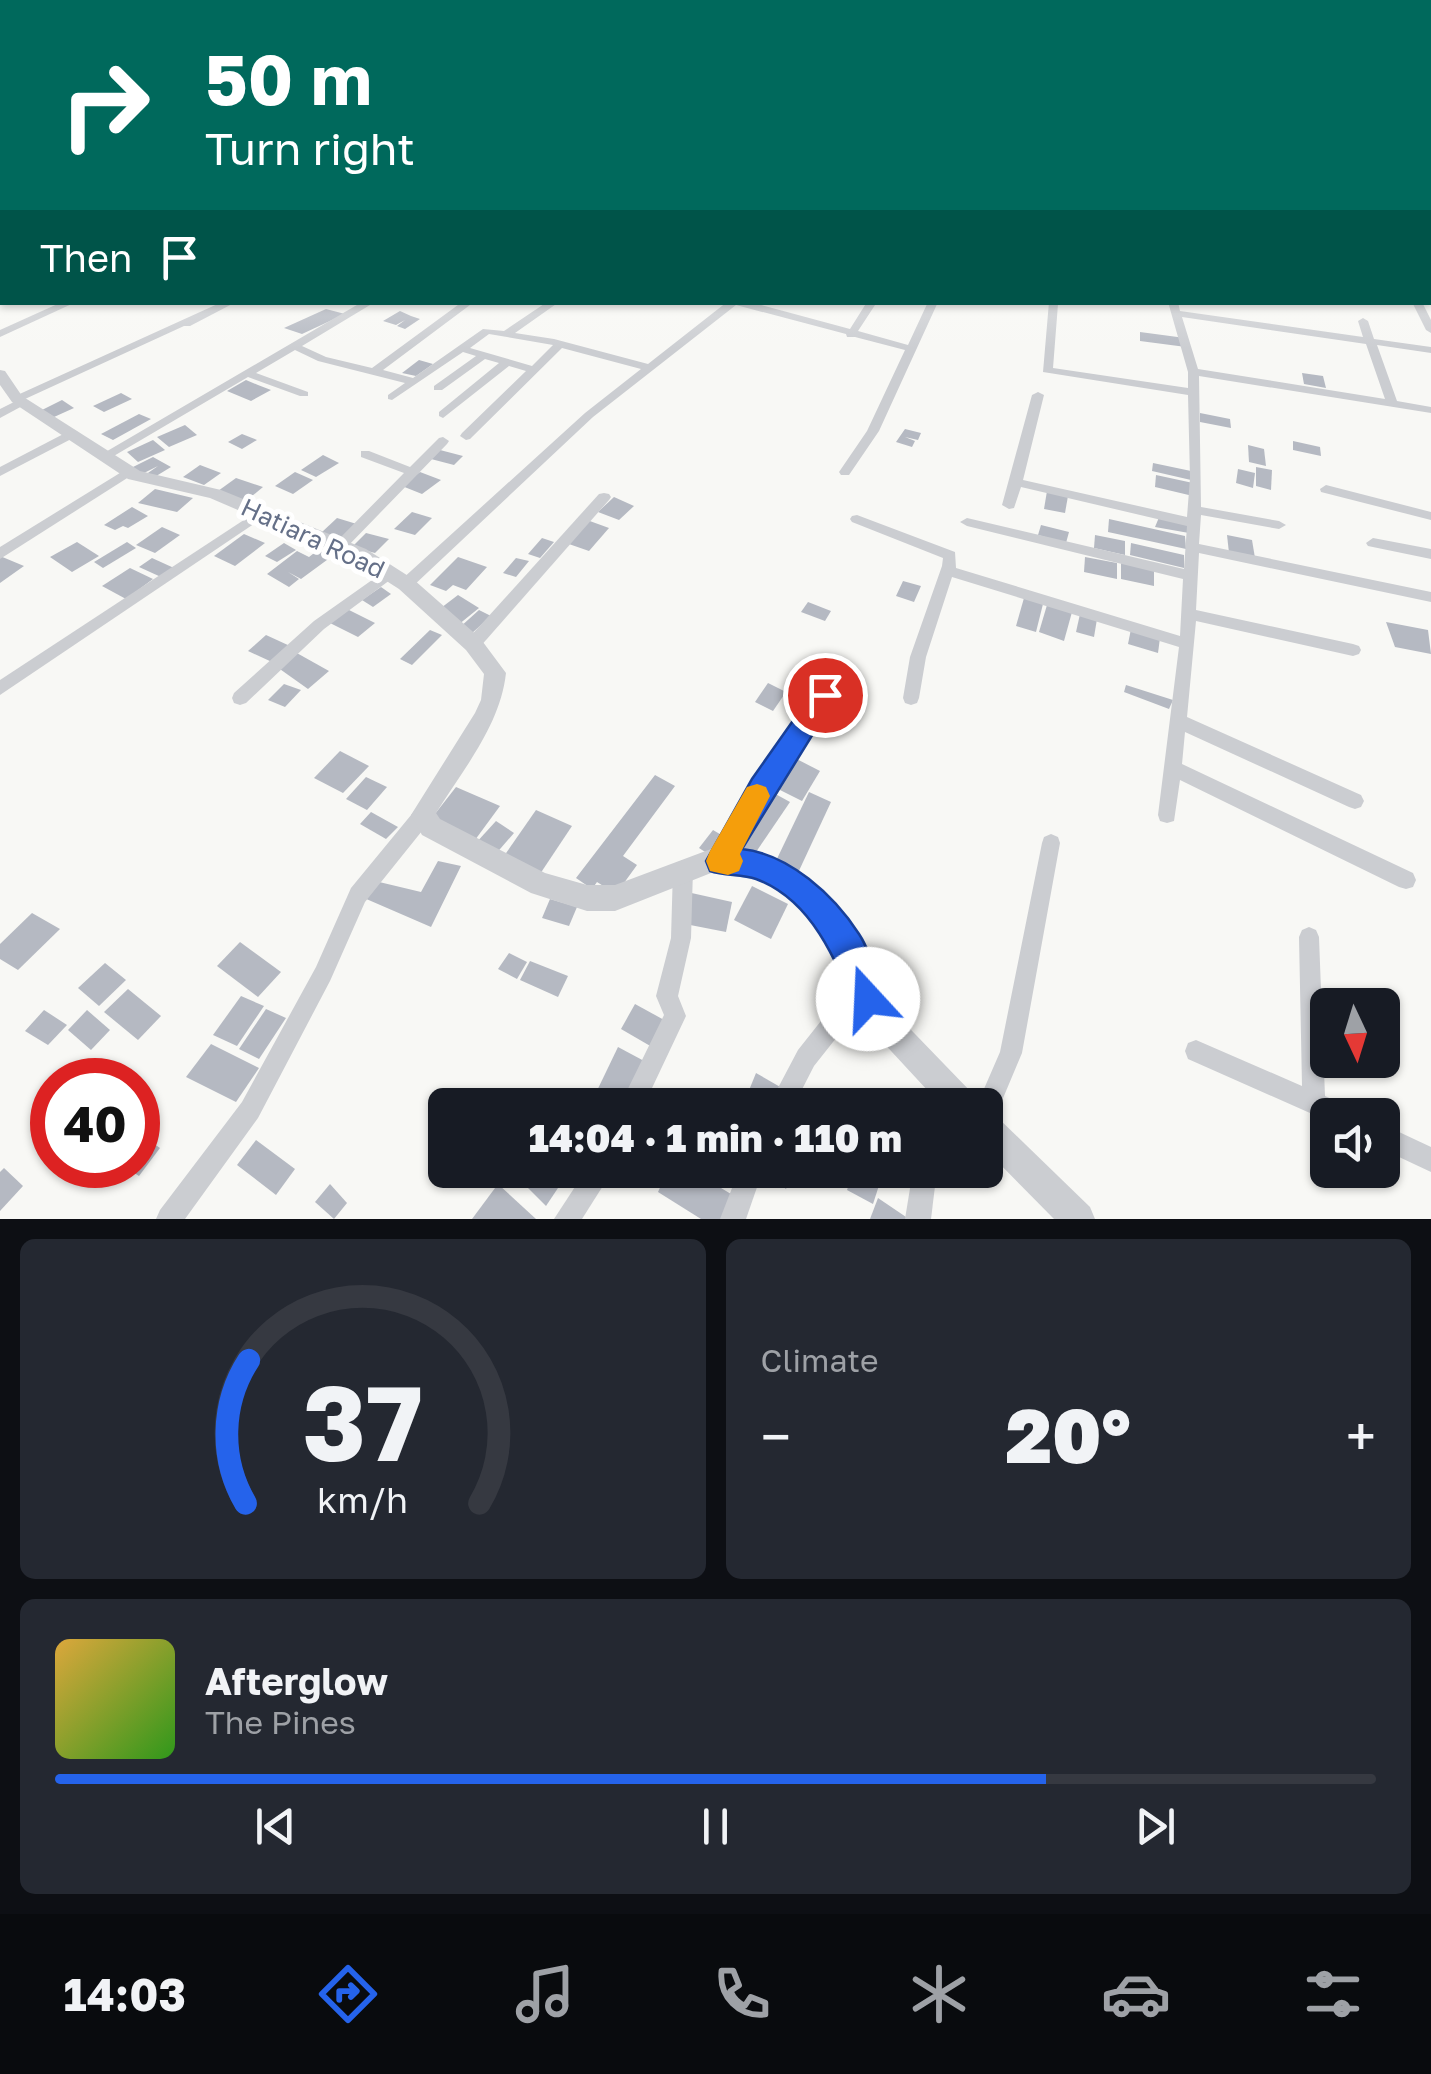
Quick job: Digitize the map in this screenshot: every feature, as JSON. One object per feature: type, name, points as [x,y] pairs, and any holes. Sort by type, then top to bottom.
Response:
[{"type":"street","points":[[0,334],[64,305]]},
{"type":"street","points":[[13,405],[224,305]]},
{"type":"street","points":[[103,457],[365,305]]},
{"type":"street","points":[[375,371],[466,305]]},
{"type":"street","points":[[505,335],[550,305]]},
{"type":"street","points":[[240,698],[318,625],[398,579],[646,367],[731,305]]},
{"type":"street","points":[[746,305],[912,349]]},
{"type":"street","points":[[851,334],[870,305]]},
{"type":"street","points":[[845,472],[870,436],[932,305]]},
{"type":"street","points":[[1053,305],[1047,370],[1194,392]]},
{"type":"street","points":[[1418,305],[1431,330]]},
{"type":"street","points":[[1166,815],[1187,644],[1194,516],[1193,372],[1175,308],[1431,350]]},
{"type":"street","points":[[1362,321],[1392,404]]},
{"type":"street","points":[[392,397],[484,332],[560,344],[646,367]]},
{"type":"street","points":[[466,436],[560,344]]},
{"type":"street","points":[[295,346],[322,359],[413,381]]},
{"type":"street","points":[[460,348],[534,370]]},
{"type":"street","points":[[438,388],[484,355]]},
{"type":"street","points":[[443,414],[507,362]]},
{"type":"street","points":[[1193,372],[1431,410]]},
{"type":"street","points":[[247,373],[304,394]]},
{"type":"street","name":"Hatiara Road","points":[[0,374],[13,405],[73,433],[128,472],[205,490],[341,546],[398,579],[473,644],[495,673],[492,700],[423,815]]},
{"type":"street","points":[[1009,505],[1038,395]]},
{"type":"street","points":[[0,472],[73,433]]},
{"type":"street","points":[[341,546],[443,441]]},
{"type":"street","points":[[364,454],[412,472]]},
{"type":"street","points":[[0,554],[128,472]]},
{"type":"street","points":[[1016,482],[1194,516],[1279,526]]},
{"type":"street","points":[[1326,489],[1431,516]]},
{"type":"street","points":[[473,644],[604,497]]},
{"type":"street","points":[[0,688],[262,512]]},
{"type":"street","points":[[857,519],[950,555],[918,657],[911,698]]},
{"type":"street","points":[[967,522],[1191,576]]},
{"type":"street","points":[[1374,543],[1431,554]]},
{"type":"street","points":[[1192,548],[1431,597]]},
{"type":"street","points":[[947,570],[1187,644]]},
{"type":"street","points":[[1189,614],[1353,650]]},
{"type":"street","points":[[720,861],[770,775],[840,674]]},
{"type":"street","points":[[1179,720],[1355,801]]},
{"type":"street","points":[[1173,768],[1406,880]]},
{"type":"street","points":[[169,1219],[258,1096],[323,974],[358,895],[423,815],[431,826],[540,884],[587,898],[615,898],[683,869],[720,861],[758,865],[800,888],[843,937],[863,986],[892,1036],[943,1088]]},
{"type":"street","points":[[996,1088],[1011,1054],[1051,844]]},
{"type":"street","points":[[640,1088],[675,1013],[667,996],[681,938],[683,869]]},
{"type":"street","points":[[1310,937],[1314,1098]]},
{"type":"street","points":[[790,1088],[806,1058],[863,986]]},
{"type":"street","points":[[1196,1052],[1310,1099]]},
{"type":"street","points":[[1003,1145],[1078,1219]]},
{"type":"street","points":[[1400,1145],[1431,1160]]},
{"type":"street","points":[[568,1219],[590,1188]]},
{"type":"street","points":[[733,1219],[744,1188]]},
{"type":"street","points":[[918,1219],[922,1188]]},
{"type":"building","points":[[326,309],[345,314],[302,334],[284,328]]},
{"type":"building","points":[[400,311],[420,319],[405,329],[397,326],[405,320],[396,325],[383,321]]},
{"type":"building","points":[[1140,332],[1185,338],[1186,347],[1140,341]]},
{"type":"building","points":[[419,360],[433,364],[416,376],[402,373]]},
{"type":"building","points":[[1302,373],[1323,376],[1326,388],[1304,384]]},
{"type":"building","points":[[246,380],[271,390],[251,401],[227,391]]},
{"type":"building","points":[[121,393],[132,399],[104,412],[93,406]]},
{"type":"building","points":[[62,400],[74,408],[54,417],[42,410]]},
{"type":"building","points":[[1200,413],[1230,419],[1231,428],[1200,422]]},
{"type":"building","points":[[139,414],[151,419],[113,440],[101,434]]},
{"type":"building","points":[[185,425],[197,435],[169,447],[157,437]]},
{"type":"building","points":[[905,429],[921,433],[918,440],[905,437],[915,441],[912,447],[896,442]]},
{"type":"building","points":[[242,434],[257,440],[242,449],[228,442]]},
{"type":"building","points":[[153,440],[165,450],[138,462],[127,452]]},
{"type":"building","points":[[1293,441],[1320,447],[1321,456],[1293,450]]},
{"type":"building","points":[[1248,445],[1264,449],[1266,466],[1249,462]]},
{"type":"building","points":[[440,450],[463,456],[454,465],[431,459]]},
{"type":"building","points":[[323,455],[339,463],[316,477],[301,470]]},
{"type":"building","points":[[153,457],[171,467],[153,478],[145,475],[158,466],[138,476],[129,469]]},
{"type":"building","points":[[1153,463],[1191,471],[1191,480],[1152,471]]},
{"type":"building","points":[[200,465],[221,473],[204,485],[183,477]]},
{"type":"building","points":[[1256,467],[1272,470],[1271,490],[1256,486]]},
{"type":"building","points":[[1238,469],[1255,473],[1253,488],[1236,483]]},
{"type":"building","points":[[295,472],[313,480],[293,494],[275,486]]},
{"type":"building","points":[[420,472],[441,480],[422,494],[402,486]]},
{"type":"building","points":[[1156,475],[1193,483],[1193,496],[1155,487]]},
{"type":"building","points":[[236,478],[263,487],[246,501],[218,491]]},
{"type":"building","points":[[155,489],[193,498],[177,512],[138,503]]},
{"type":"building","points":[[1047,491],[1068,496],[1065,513],[1044,509]]},
{"type":"building","points":[[614,497],[634,506],[619,520],[598,512]]},
{"type":"building","points":[[132,507],[148,516],[128,528],[115,530],[104,525]]},
{"type":"building","points":[[412,512],[432,518],[415,535],[394,529]]},
{"type":"building","points":[[1160,515],[1188,525],[1189,533],[1155,527]]},
{"type":"building","points":[[337,518],[360,525],[344,541],[321,533]]},
{"type":"building","points":[[1109,519],[1185,536],[1186,549],[1108,532]]},
{"type":"building","points":[[587,520],[609,528],[589,551],[566,543]]},
{"type":"building","points":[[1041,525],[1069,532],[1066,543],[1038,535]]},
{"type":"building","points":[[162,527],[180,535],[155,553],[136,545]]},
{"type":"building","points":[[366,533],[389,539],[375,553],[352,547]]},
{"type":"building","points":[[244,534],[265,543],[235,566],[214,556]]},
{"type":"building","points":[[1095,535],[1125,541],[1125,555],[1094,548]]},
{"type":"building","points":[[1227,535],[1252,540],[1255,558],[1229,553]]},
{"type":"building","points":[[542,538],[554,542],[540,558],[528,554]]},
{"type":"building","points":[[77,542],[99,556],[72,572],[50,557]]},
{"type":"building","points":[[127,542],[136,548],[103,568],[94,562]]},
{"type":"building","points":[[284,543],[296,550],[277,562],[265,556]]},
{"type":"building","points":[[1131,543],[1184,555],[1184,568],[1130,555]]},
{"type":"building","points":[[318,550],[331,557],[301,579],[288,572],[299,579],[289,587],[267,574],[297,551],[309,557]]},
{"type":"building","points":[[0,556],[24,566],[0,583]]},
{"type":"building","points":[[458,557],[487,567],[466,590],[453,585],[446,591],[430,585]]},
{"type":"building","points":[[1085,557],[1117,563],[1117,579],[1084,572]]},
{"type":"building","points":[[152,558],[174,568],[161,577],[139,567]]},
{"type":"building","points":[[516,558],[529,561],[516,577],[503,573]]},
{"type":"building","points":[[1121,563],[1154,570],[1154,586],[1121,579]]},
{"type":"building","points":[[130,568],[153,579],[126,599],[102,586]]},
{"type":"building","points":[[903,581],[921,586],[914,602],[896,596]]},
{"type":"building","points":[[381,587],[391,594],[373,607],[362,600]]},
{"type":"building","points":[[458,595],[479,608],[458,625],[437,611]]},
{"type":"building","points":[[1024,598],[1043,604],[1036,632],[1016,626]]},
{"type":"building","points":[[808,602],[831,611],[825,621],[801,612]]},
{"type":"building","points":[[1047,605],[1072,612],[1064,641],[1039,632]]},
{"type":"building","points":[[345,608],[375,623],[358,637],[328,622]]},
{"type":"building","points":[[479,610],[491,616],[471,634],[459,628]]},
{"type":"building","points":[[1080,614],[1097,619],[1094,637],[1076,632]]},
{"type":"building","points":[[1386,622],[1428,630],[1431,654],[1395,647]]},
{"type":"building","points":[[1131,629],[1160,638],[1158,653],[1128,644]]},
{"type":"building","points":[[430,630],[442,635],[412,665],[400,659]]},
{"type":"building","points":[[266,635],[290,646],[272,662],[248,651]]},
{"type":"building","points":[[295,652],[329,671],[308,689],[277,667]]},
{"type":"building","points":[[768,683],[786,692],[773,711],[755,702]]},
{"type":"building","points":[[284,684],[301,690],[285,707],[268,700]]},
{"type":"building","points":[[1126,685],[1173,700],[1169,709],[1124,692]]},
{"type":"building","points":[[340,751],[369,766],[343,793],[314,778]]},
{"type":"building","points":[[785,753],[820,771],[802,801],[766,783]]},
{"type":"building","points":[[655,775],[675,786],[623,856],[637,865],[616,894],[597,882],[592,889],[576,878]]},
{"type":"building","points":[[366,777],[387,787],[367,810],[346,799]]},
{"type":"building","points":[[456,787],[500,806],[475,840],[431,819]]},
{"type":"building","points":[[770,791],[790,802],[752,858],[732,845]]},
{"type":"building","points":[[809,792],[831,802],[797,875],[774,865]]},
{"type":"building","points":[[536,810],[572,826],[540,874],[504,856]]},
{"type":"building","points":[[371,812],[398,827],[386,839],[360,824]]},
{"type":"building","points":[[496,821],[514,833],[494,856],[475,844]]},
{"type":"building","points":[[713,830],[730,840],[716,859],[699,848]]},
{"type":"building","points":[[438,861],[461,866],[431,927],[364,898],[375,881],[421,892]]},
{"type":"building","points":[[752,886],[788,904],[771,939],[734,920]]},
{"type":"building","points":[[687,892],[732,902],[726,932],[680,923]]},
{"type":"building","points":[[550,899],[577,907],[569,926],[542,918]]},
{"type":"building","points":[[32,913],[60,929],[18,970],[0,959],[0,944]]},
{"type":"building","points":[[240,942],[281,972],[258,997],[217,966]]},
{"type":"building","points":[[509,953],[527,962],[517,979],[498,969]]},
{"type":"building","points":[[530,961],[568,976],[558,997],[520,980]]},
{"type":"building","points":[[105,963],[126,980],[99,1006],[78,988]]},
{"type":"building","points":[[128,989],[161,1016],[138,1040],[104,1012]]},
{"type":"building","points":[[241,996],[264,1006],[237,1046],[213,1035]]},
{"type":"building","points":[[635,1004],[666,1021],[652,1047],[621,1029]]},
{"type":"building","points":[[266,1009],[286,1018],[259,1059],[239,1049]]},
{"type":"building","points":[[44,1010],[67,1025],[48,1045],[25,1031]]},
{"type":"building","points":[[87,1010],[110,1030],[91,1050],[68,1030]]},
{"type":"building","points":[[211,1044],[259,1068],[236,1102],[186,1077]]},
{"type":"building","points":[[618,1047],[646,1062],[634,1088],[598,1088]]},
{"type":"building","points":[[756,1073],[782,1088],[750,1088]]},
{"type":"building","points":[[256,1140],[295,1169],[276,1195],[237,1165]]},
{"type":"building","points":[[4,1168],[23,1186],[0,1211],[0,1172]]},
{"type":"building","points":[[330,1184],[347,1203],[334,1219],[315,1202]]},
{"type":"building","points":[[495,1188],[502,1188],[536,1219],[472,1219]]},
{"type":"building","points":[[528,1188],[558,1188],[546,1206]]},
{"type":"building","points":[[660,1188],[721,1188],[736,1197],[727,1219],[701,1219],[658,1192]]},
{"type":"building","points":[[848,1188],[878,1188],[873,1204]]},
{"type":"building","points":[[878,1198],[909,1219],[870,1219]]},
{"type":"slow traffic","points":[[728,861],[720,861],[757,796]]},
{"type":"route","points":[[825,695],[762,788],[720,861],[774,870],[800,888],[848,945],[868,999]]}]
